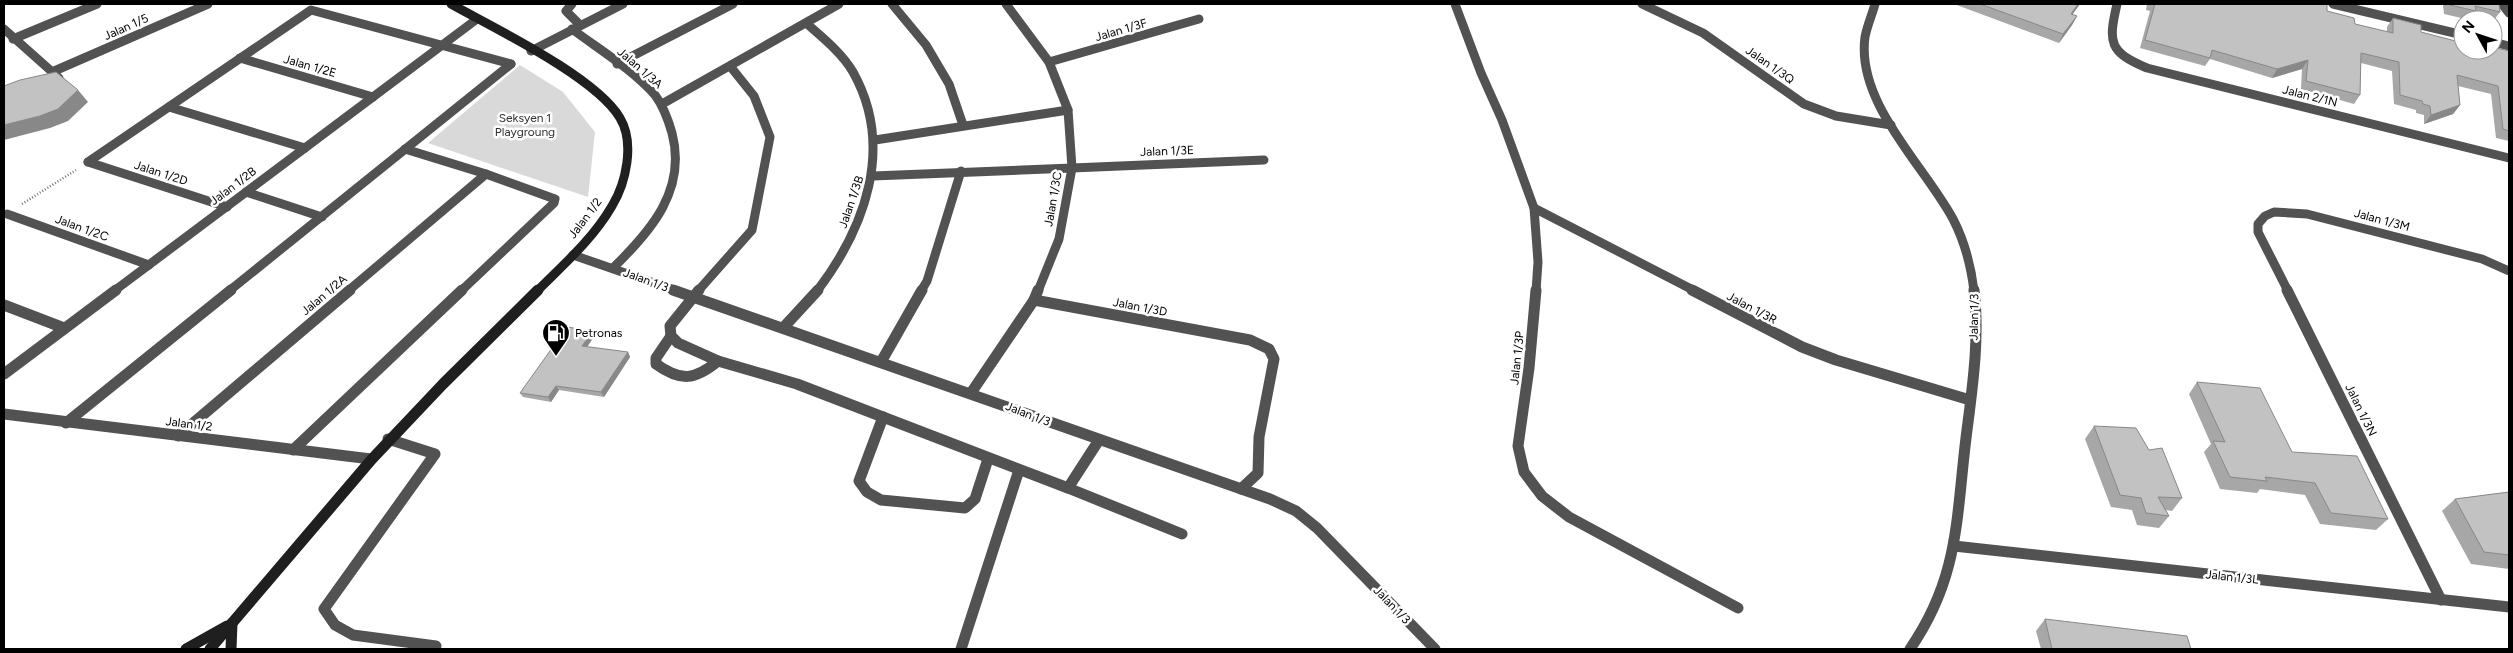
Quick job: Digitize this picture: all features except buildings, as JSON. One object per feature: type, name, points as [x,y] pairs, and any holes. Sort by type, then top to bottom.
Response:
[{"type":"street","points":[[4,29],[13,39],[97,4]]},
{"type":"street","name":"Jalan 1/5","points":[[13,39],[54,76],[208,4]]},
{"type":"street","name":"Jalan 1/2","points":[[210,649],[388,440],[574,255],[591,237],[614,204],[626,166],[628,150],[625,133],[612,105],[594,89],[451,4]]},
{"type":"street","points":[[572,4],[566,10],[567,14],[580,25]]},
{"type":"street","points":[[531,51],[623,4]]},
{"type":"street","points":[[617,64],[733,4]]},
{"type":"street","points":[[662,104],[839,4]]},
{"type":"street","points":[[892,4],[926,45],[944,76],[963,125]]},
{"type":"street","name":"Jalan 1/3C","points":[[971,392],[1034,300],[1059,239],[1072,168],[1068,110],[1049,62],[1006,4]]},
{"type":"street","name":"Jalan 1/3P","points":[[1456,4],[1502,120],[1534,208],[1538,262],[1529,368],[1518,446],[1524,472],[1542,496],[1569,517],[1738,608]]},
{"type":"street","name":"Jalan 1/3Q","points":[[1642,4],[1703,32],[1804,104],[1820,113],[1856,122],[1891,125]]},
{"type":"street","name":"Jalan 1/3","points":[[1876,4],[1865,38],[1865,64],[1875,94],[1891,125],[1953,219],[1965,246],[1976,298],[1970,400],[1954,546],[1939,594],[1910,649]]},
{"type":"street","name":"Jalan 2/1N","points":[[2117,4],[2110,34],[2111,44],[2119,54],[2147,68],[2509,158]]},
{"type":"street","points":[[2333,4],[2453,33]]},
{"type":"street","points":[[2502,4],[2509,13]]},
{"type":"street","points":[[66,423],[511,64],[311,10],[88,162]]},
{"type":"street","name":"Jalan 1/2B","points":[[4,374],[477,19]]},
{"type":"street","name":"Jalan 1/3F","points":[[1049,62],[1199,19]]},
{"type":"street","name":"Jalan 1/3B","points":[[783,328],[818,291],[844,252],[862,216],[873,176],[875,140],[868,106],[853,72],[831,45],[806,23]]},
{"type":"street","name":"Jalan 1/3A","points":[[572,30],[641,83],[662,104],[676,151],[676,172],[670,195],[659,217],[648,232],[613,268]]},
{"type":"street","name":"Jalan 1/2E","points":[[240,58],[373,97]]},
{"type":"street","points":[[730,66],[754,96],[770,137],[752,230],[672,321],[670,326],[671,336],[678,343],[718,361],[797,384],[1182,534]]},
{"type":"street","points":[[169,107],[305,148]]},
{"type":"street","points":[[875,140],[1068,110]]},
{"type":"street","points":[[293,450],[554,203],[555,199],[548,195],[405,149]]},
{"type":"street","name":"Jalan 1/3E","points":[[873,176],[1264,160]]},
{"type":"street","name":"Jalan 1/2D","points":[[88,162],[226,207]]},
{"type":"street","points":[[881,362],[927,281],[961,171]]},
{"type":"street","name":"Jalan 1/2A","points":[[178,436],[486,174]]},
{"type":"street","points":[[246,192],[322,217]]},
{"type":"street","name":"Jalan 1/3R","points":[[1534,208],[1802,347],[1836,360],[1970,400]]},
{"type":"street","name":"Jalan 1/3M","points":[[2258,232],[2258,224],[2265,216],[2274,212],[2306,214],[2482,259],[2509,271]]},
{"type":"street","name":"Jalan 1/2C","points":[[5,215],[149,265]]},
{"type":"street","name":"Jalan 1/3N","points":[[2258,232],[2441,600]]},
{"type":"street","name":"Jalan 1/3","points":[[574,255],[971,392],[1099,440],[1270,499],[1296,511],[1317,528],[1435,649]]},
{"type":"street","name":"Jalan 1/3D","points":[[1034,300],[1240,339],[1264,346],[1272,353],[1274,359],[1259,437],[1258,473],[1254,479],[1241,489]]},
{"type":"street","points":[[4,306],[64,328]]},
{"type":"street","points":[[671,336],[656,358],[656,364],[663,369],[695,377],[718,361]]},
{"type":"street","name":"Jalan 1/2","points":[[4,414],[371,459]]},
{"type":"street","points":[[883,417],[859,481],[867,492],[881,500],[965,508],[975,499],[988,460]]},
{"type":"street","points":[[388,440],[434,454],[324,608],[335,625],[352,635],[436,646]]},
{"type":"street","points":[[1068,488],[1099,440]]},
{"type":"street","points":[[961,649],[1019,470]]},
{"type":"street","name":"Jalan 1/3L","points":[[1954,546],[2509,607]]},
{"type":"street","points":[[186,649],[232,624]]},
{"type":"street","points":[[231,649],[232,624]]},
{"type":"path","points":[[5,215],[88,162]]},
{"type":"green space","name":"Seksyen 1 Playgroung","points":[[520,65],[563,92],[595,132],[588,197],[428,143]]},
{"type":"place","name":"Petronas","points":[[556,357]]}]
